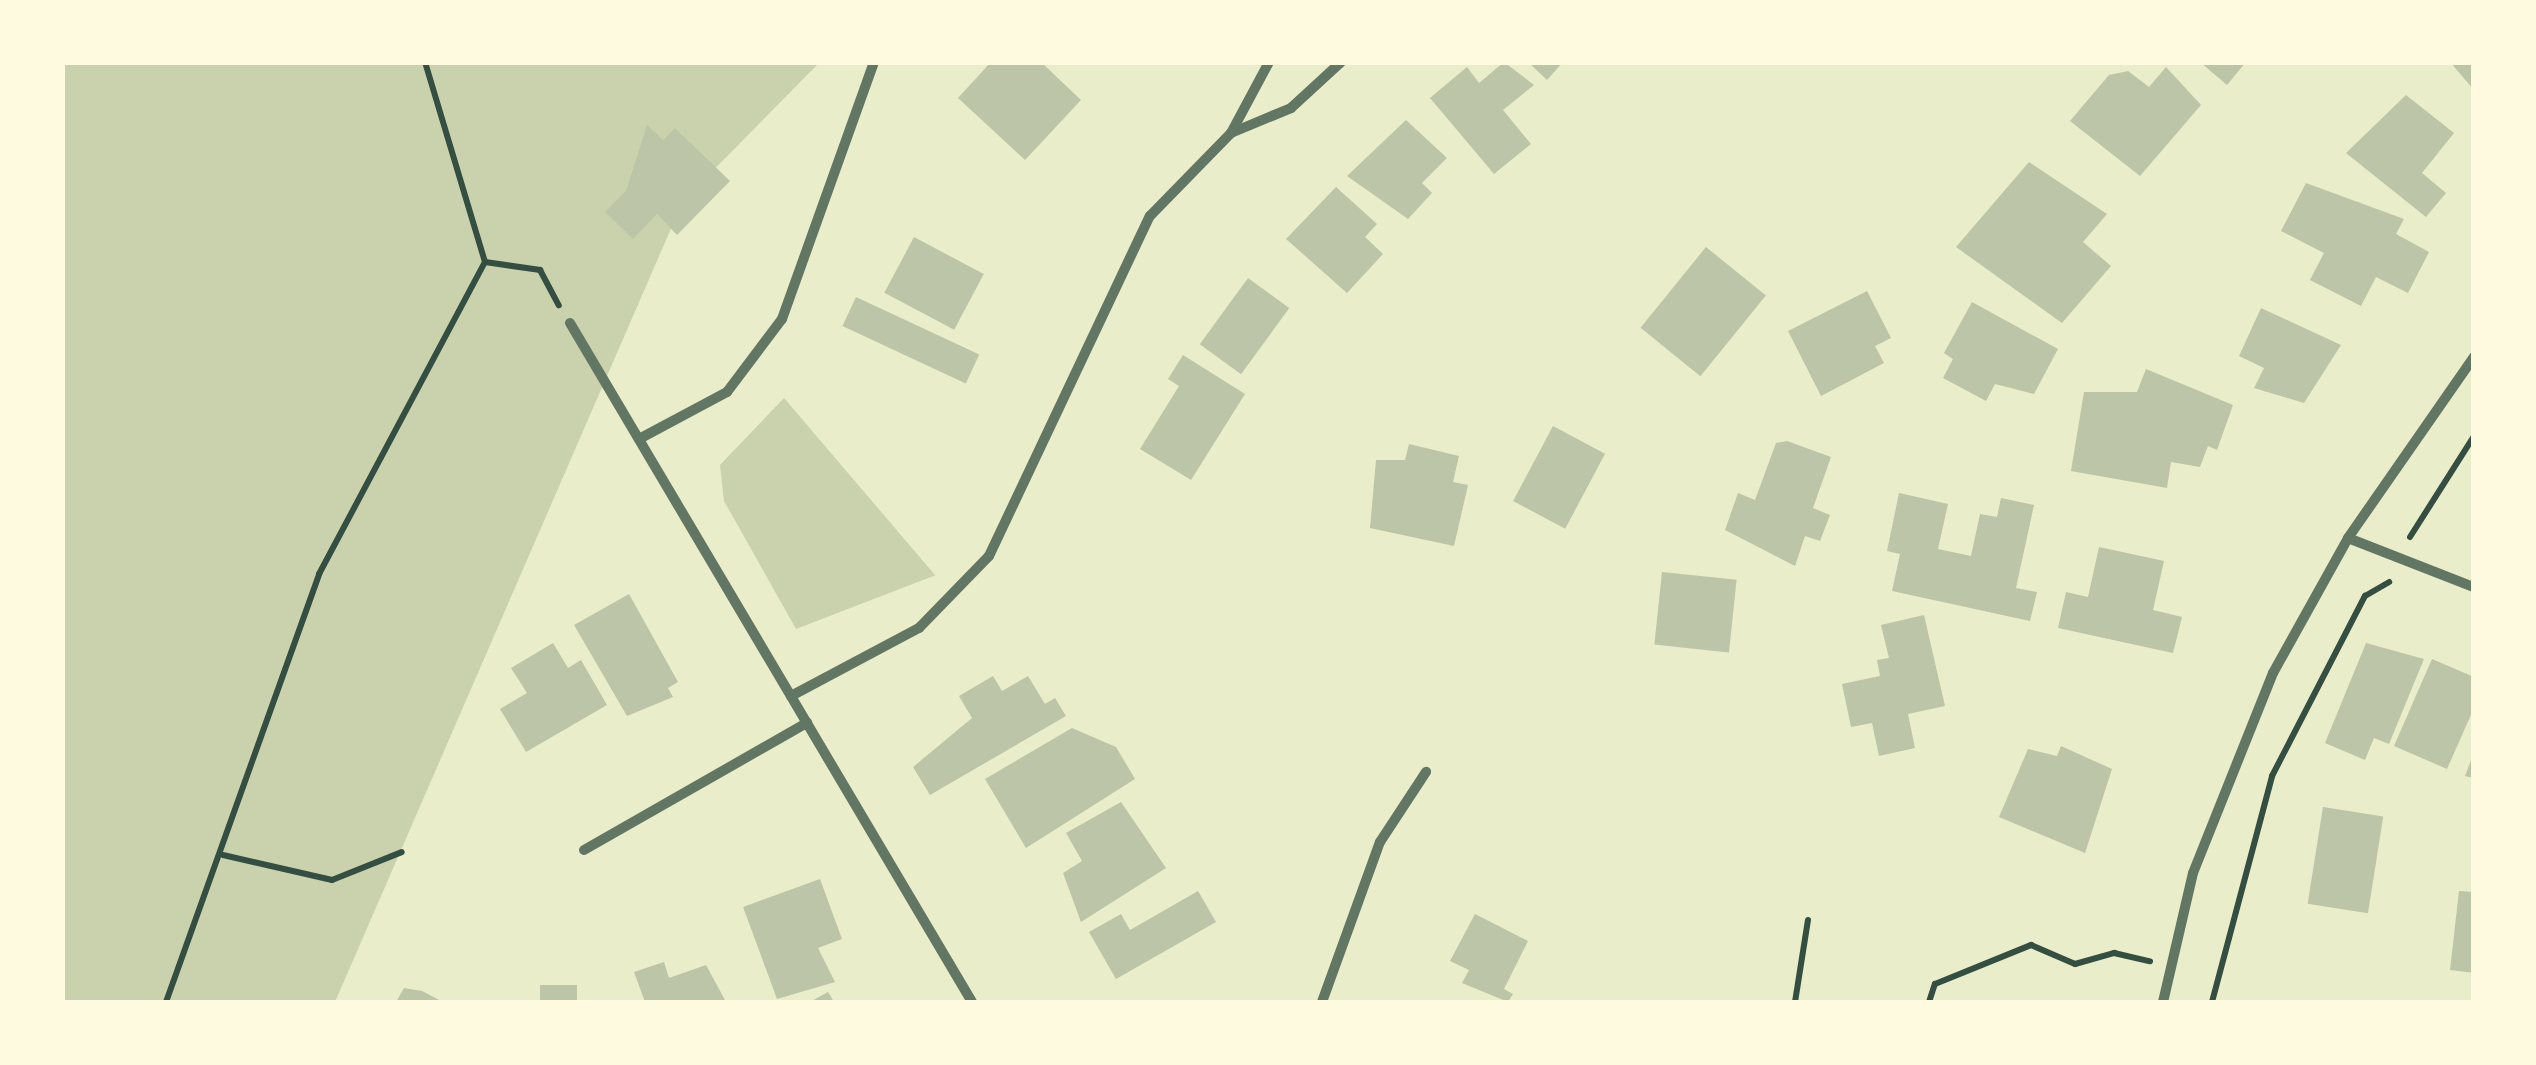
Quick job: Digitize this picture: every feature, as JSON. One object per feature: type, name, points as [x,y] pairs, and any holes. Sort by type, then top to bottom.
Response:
[{"type":"street","points":[[638,438],[726,392],[782,319],[874,62]]},
{"type":"street","points":[[791,696],[919,628],[989,556],[1150,216],[1232,133],[1269,62]]},
{"type":"street","points":[[1232,133],[1291,108],[1341,62]]},
{"type":"street","points":[[570,323],[972,1002]]},
{"type":"street","points":[[2163,1002],[2223,784],[2348,538],[2474,357]]},
{"type":"street","points":[[2348,538],[2474,587]]},
{"type":"street","points":[[584,850],[807,723]]},
{"type":"street","points":[[1322,1002],[1380,842],[1426,772]]},
{"type":"path","points":[[166,1002],[223,855],[319,574],[486,262],[425,62]]},
{"type":"path","points":[[486,262],[540,270],[570,323]]},
{"type":"path","points":[[2409,538],[2474,436]]},
{"type":"path","points":[[2212,1002],[2272,776],[2365,596],[2390,582]]},
{"type":"path","points":[[223,855],[332,880],[402,852]]},
{"type":"path","points":[[1795,1002],[1808,920]]},
{"type":"path","points":[[1929,1002],[1935,984],[2031,945],[2075,964],[2114,953],[2171,966]]},
{"type":"green space","points":[[62,63],[819,63],[683,201],[335,1002],[63,1002]]},
{"type":"green space","points":[[784,398],[936,575],[796,629],[724,501],[720,465]]},
{"type":"building","points":[[991,62],[1041,62],[1081,100],[1025,160],[958,98]]},
{"type":"building","points":[[1504,62],[1534,85],[1503,110],[1531,144],[1494,174],[1430,98],[1467,67],[1479,83]]},
{"type":"building","points":[[1528,62],[1563,62],[1547,80]]},
{"type":"building","points":[[2200,62],[2246,62],[2227,85]]},
{"type":"building","points":[[2450,62],[2474,62],[2474,90]]},
{"type":"building","points":[[2166,67],[2201,105],[2140,176],[2070,121],[2109,75],[2128,71],[2149,87]]},
{"type":"building","points":[[2406,95],[2454,133],[2422,173],[2446,193],[2426,217],[2346,153]]},
{"type":"building","points":[[1406,120],[1447,158],[1422,183],[1432,193],[1408,219],[1347,176]]},
{"type":"building","points":[[647,125],[663,140],[675,128],[730,181],[677,235],[657,214],[633,239],[605,212],[626,191]]},
{"type":"building","points":[[2029,162],[2107,214],[2083,242],[2111,266],[2062,323],[1956,247]]},
{"type":"building","points":[[2306,183],[2404,219],[2396,234],[2429,252],[2408,293],[2376,277],[2361,306],[2310,280],[2324,253],[2281,231]]},
{"type":"building","points":[[1336,187],[1377,224],[1365,237],[1383,254],[1347,293],[1286,239]]},
{"type":"building","points":[[914,237],[984,274],[954,330],[884,293]]},
{"type":"building","points":[[1706,247],[1766,295],[1700,376],[1641,328]]},
{"type":"building","points":[[1248,278],[1289,308],[1241,374],[1200,344]]},
{"type":"building","points":[[1867,291],[1891,338],[1875,346],[1884,363],[1821,396],[1788,331]]},
{"type":"building","points":[[856,297],[979,354],[966,383],[842,326]]},
{"type":"building","points":[[1972,302],[2058,349],[2034,394],[1995,384],[1986,401],[1943,378],[1953,359],[1944,353]]},
{"type":"building","points":[[2261,308],[2341,345],[2304,403],[2254,388],[2264,368],[2239,356]]},
{"type":"building","points":[[1183,355],[1245,394],[1191,480],[1140,449],[1179,386],[1168,379]]},
{"type":"building","points":[[2146,369],[2233,405],[2217,450],[2208,446],[2200,467],[2171,462],[2167,488],[2071,471],[2084,392],[2137,392]]},
{"type":"building","points":[[1553,426],[1605,454],[1565,529],[1513,501]]},
{"type":"building","points":[[1787,441],[1831,457],[1813,508],[1830,515],[1820,541],[1805,536],[1795,566],[1725,530],[1738,493],[1755,500],[1776,443]]},
{"type":"building","points":[[1409,444],[1459,456],[1453,482],[1468,485],[1454,546],[1370,528],[1376,460],[1405,460]]},
{"type":"building","points":[[1899,493],[1948,504],[1938,549],[1971,556],[1980,514],[1997,517],[2001,498],[2034,505],[2016,588],[2037,592],[2030,621],[1892,591],[1900,554],[1887,551]]},
{"type":"building","points":[[2099,547],[2164,561],[2153,610],[2182,617],[2173,653],[2058,628],[2066,592],[2088,597]]},
{"type":"building","points":[[1662,572],[1737,580],[1729,652],[1654,645]]},
{"type":"building","points":[[629,594],[678,682],[668,688],[673,697],[627,716],[574,625]]},
{"type":"building","points":[[1924,615],[1945,706],[1908,714],[1915,748],[1879,756],[1872,723],[1851,727],[1842,684],[1880,676],[1877,660],[1889,658],[1881,625]]},
{"type":"building","points":[[553,643],[568,668],[581,660],[607,705],[526,752],[500,709],[527,693],[511,668]]},
{"type":"building","points":[[2366,643],[2424,659],[2389,744],[2374,738],[2365,760],[2325,743]]},
{"type":"building","points":[[2432,659],[2474,677],[2474,708],[2447,769],[2394,746]]},
{"type":"building","points":[[993,676],[1002,691],[1028,676],[1045,704],[1055,698],[1066,716],[930,795],[913,767],[972,718],[959,696]]},
{"type":"building","points":[[1072,728],[1116,747],[1135,779],[1026,848],[985,779]]},
{"type":"building","points":[[2061,746],[2112,769],[2085,853],[1999,817],[2028,749],[2057,756]]},
{"type":"building","points":[[2474,755],[2474,778],[2465,776]]},
{"type":"building","points":[[1121,802],[1166,868],[1081,922],[1063,873],[1082,861],[1066,833]]},
{"type":"building","points":[[2323,807],[2383,817],[2368,913],[2308,904]]},
{"type":"building","points":[[820,879],[842,939],[818,948],[835,982],[777,999],[743,907]]},
{"type":"building","points":[[1198,891],[1216,922],[1116,979],[1089,932],[1121,914],[1130,930]]},
{"type":"building","points":[[2459,891],[2474,892],[2474,973],[2450,970]]},
{"type":"building","points":[[1475,914],[1528,941],[1504,989],[1513,994],[1508,1002],[1462,983],[1469,970],[1450,961]]},
{"type":"building","points":[[664,962],[669,978],[706,965],[726,1002],[645,1002],[634,972]]},
{"type":"building","points":[[540,985],[577,985],[577,1002],[540,1002]]},
{"type":"building","points":[[404,988],[422,991],[443,1002],[396,1002]]},
{"type":"building","points":[[828,992],[834,1002],[810,1002]]}]
